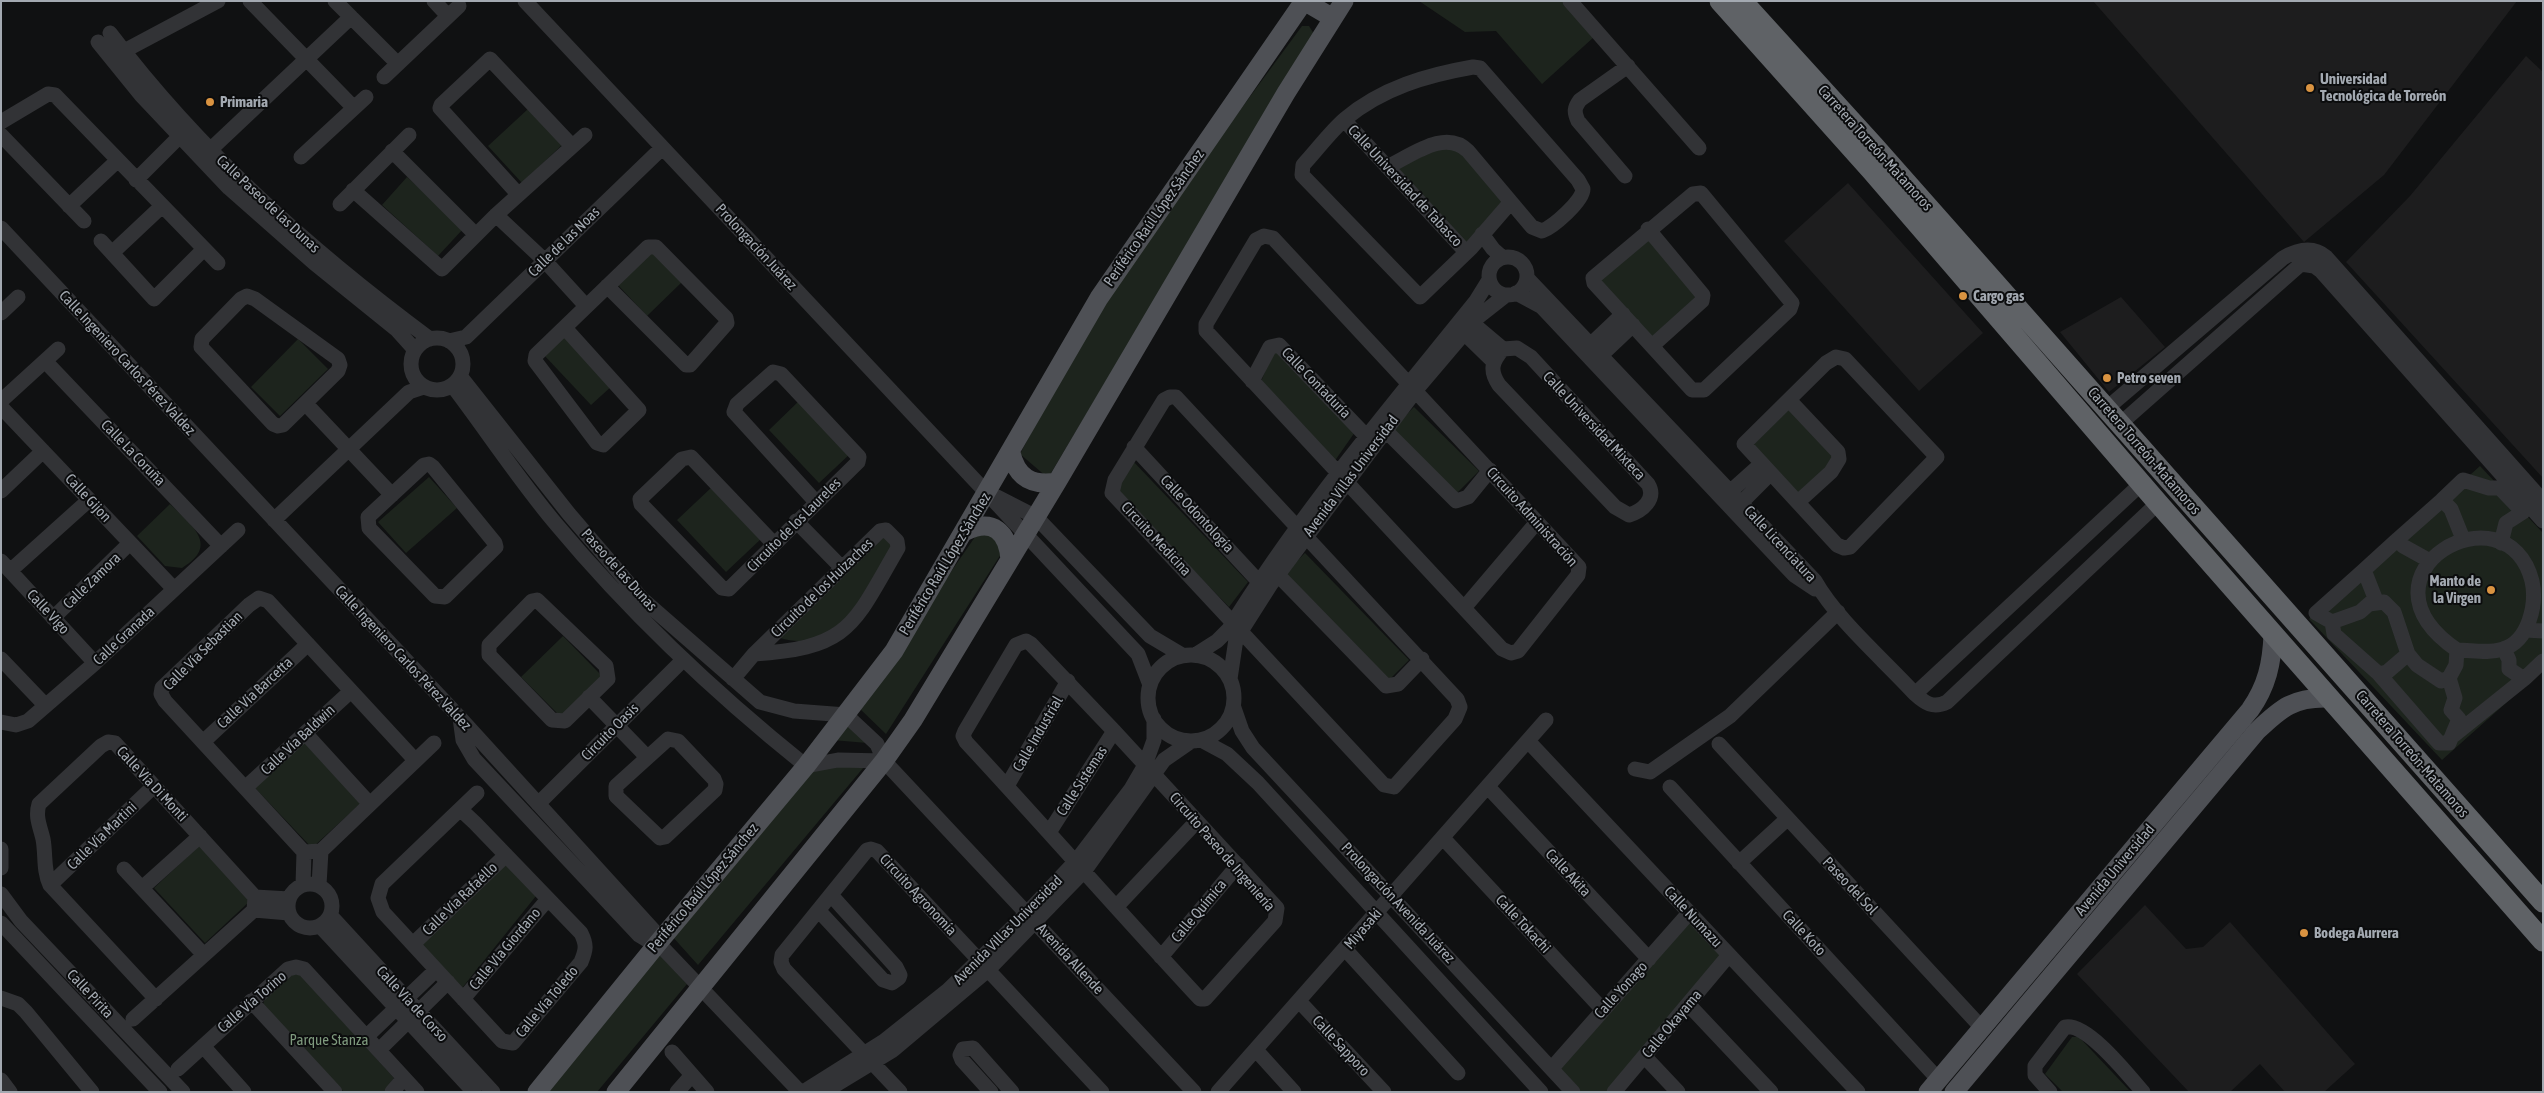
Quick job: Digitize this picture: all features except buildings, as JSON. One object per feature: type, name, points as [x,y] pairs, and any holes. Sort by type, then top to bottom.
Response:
[{"type":"highway","points":[[1704,1],[1784,92],[1818,125],[1872,171]]},
{"type":"highway","points":[[1720,1],[1755,16],[1872,171],[2141,484],[2542,940]]},
{"type":"highway","name":"Carretera Torreón-Matamoros","points":[[1742,1],[1874,146],[2543,902]]},
{"type":"main road","points":[[1304,1],[1333,18]]},
{"type":"main road","name":"Periférico Raúl López Sánchez","points":[[537,1092],[658,943],[806,766],[894,651],[966,531],[1098,298],[1304,1]]},
{"type":"main road","points":[[616,1092],[884,761],[913,720],[1344,1]]},
{"type":"main road","points":[[1011,453],[1018,472],[1026,479],[1035,483],[1057,482]]},
{"type":"main road","points":[[966,531],[982,526],[997,530],[1007,543],[1010,560]]},
{"type":"main road","name":"Avenida Universidad","points":[[1933,1086],[2250,710],[2264,688],[2272,655],[2273,634]]},
{"type":"main road","name":"Avenida Universidad","points":[[1957,1090],[2257,731],[2284,706],[2300,700],[2328,698]]},
{"type":"main road","points":[[2200,768],[2215,782]]},
{"type":"street","points":[[124,51],[218,1]]},
{"type":"street","points":[[250,1],[354,108]]},
{"type":"street","points":[[334,1],[398,64]]},
{"type":"street","points":[[384,77],[453,11],[434,1]]},
{"type":"street","name":"Prolongación Juárez","points":[[525,1],[988,492],[1025,534]]},
{"type":"street","points":[[1570,1],[1699,148]]},
{"type":"street","points":[[210,150],[350,17]]},
{"type":"street","name":"Calle Paseo de las Dunas","points":[[415,350],[397,330],[307,257],[233,183],[210,150],[147,92],[124,51],[104,38],[147,92],[179,137],[233,183],[337,267],[430,339]]},
{"type":"street","points":[[518,194],[440,108],[490,59],[572,146]]},
{"type":"street","points":[[1625,176],[1578,121],[1574,113],[1575,106],[1580,100],[1628,66]]},
{"type":"street","name":"Calle Universidad de Tabasco","points":[[1387,167],[1444,141],[1453,141],[1468,151],[1532,227],[1542,230],[1555,223],[1579,200],[1583,189],[1547,144],[1480,68],[1473,67],[1431,75],[1404,84],[1382,95],[1344,120],[1303,165],[1302,175],[1417,296],[1424,296],[1469,250],[1510,202]]},
{"type":"street","points":[[1,122],[51,94],[55,96],[218,263]]},
{"type":"street","points":[[300,157],[366,97]]},
{"type":"street","name":"Calle Universidad de Tabasco","points":[[1344,120],[1387,167],[1469,250]]},
{"type":"street","points":[[1,134],[84,221]]},
{"type":"street","points":[[340,204],[409,135]]},
{"type":"street","points":[[353,190],[442,269],[518,194],[585,135]]},
{"type":"street","points":[[136,180],[179,137]]},
{"type":"street","name":"Calle de las Noas","points":[[449,341],[466,336],[662,148]]},
{"type":"street","points":[[392,150],[476,235]]},
{"type":"street","points":[[69,206],[118,160]]},
{"type":"street","points":[[1701,193],[1792,303],[1790,309],[1704,390],[1698,392],[1692,390],[1594,283],[1593,277],[1648,229],[1694,194],[1701,193]]},
{"type":"street","points":[[112,253],[162,206]]},
{"type":"street","points":[[496,215],[545,261],[586,306]]},
{"type":"street","name":"Calle Ingeniero Carlos Pérez Valdez","points":[[1,228],[460,718],[656,933],[658,943],[801,1092]]},
{"type":"street","points":[[1648,229],[1703,295],[1702,301],[1652,346]]},
{"type":"street","points":[[1469,250],[1489,275],[1493,288],[1511,294],[1523,287],[1527,278],[1526,270],[1517,259],[1502,257],[1493,249],[1482,234]]},
{"type":"street","name":"Circuito Administración","points":[[1264,236],[1273,238],[1576,563],[1580,571],[1518,651],[1511,653],[1502,649],[1252,381],[1209,336],[1206,331],[1206,324],[1256,240],[1264,236]]},
{"type":"street","points":[[101,241],[154,299],[204,249]]},
{"type":"street","points":[[565,328],[637,405],[638,412],[604,445],[600,445],[534,358],[586,306],[648,246],[652,246],[656,247],[726,318],[727,323],[690,365],[682,363],[607,286]]},
{"type":"street","points":[[1489,275],[1494,262],[1502,257]]},
{"type":"street","points":[[2113,416],[2301,264],[2309,264],[2321,271],[2543,520]]},
{"type":"street","name":"Avenida Villas Universidad","points":[[1342,478],[1366,436],[1412,386],[1464,324],[1489,275]]},
{"type":"street","name":"Calle Licenciatura","points":[[1527,278],[1535,289],[1550,301],[1592,353]]},
{"type":"street","name":"Avenida Villas Universidad","points":[[1464,324],[1490,305],[1511,294]]},
{"type":"street","name":"Calle Licenciatura","points":[[1511,294],[1542,307],[1592,353],[1732,501],[1816,581],[1819,590],[1838,612],[1915,694],[1929,705],[1940,705],[1946,702],[2158,503]]},
{"type":"street","points":[[247,296],[255,299],[338,359],[340,365],[338,371],[306,404],[283,425],[273,424],[200,347],[202,339],[241,299],[247,296]]},
{"type":"street","points":[[1,313],[18,297]]},
{"type":"street","points":[[1592,353],[1628,320]]},
{"type":"street","name":"Calle Universidad Mixteca","points":[[1464,324],[1498,355]]},
{"type":"street","points":[[461,355],[466,336]]},
{"type":"street","points":[[430,339],[449,341],[461,355],[463,362],[456,381],[438,390],[419,382],[411,363],[415,350],[430,339]]},
{"type":"street","name":"Calle Contaduría","points":[[1252,381],[1270,347],[1279,345],[1366,436]]},
{"type":"street","name":"Calle Universidad Mixteca","points":[[1516,348],[1531,357],[1648,484],[1651,492],[1650,499],[1641,510],[1629,515],[1614,507],[1499,385],[1492,371],[1498,355],[1516,348]]},
{"type":"street","points":[[1,401],[58,349]]},
{"type":"street","points":[[1836,357],[1845,359],[1936,457],[1846,548],[1837,545],[1744,444],[1789,400],[1826,363],[1836,357]]},
{"type":"street","name":"Calle La Coruña","points":[[45,361],[221,546]]},
{"type":"street","name":"Circuito de los Laureles","points":[[774,544],[690,457],[682,459],[640,498],[641,504],[726,590],[774,544],[796,521],[816,502],[858,462],[859,457],[781,374],[773,372],[737,404],[734,412],[816,502]]},
{"type":"street","name":"Paseo de las Dunas","points":[[456,381],[555,524],[636,603],[760,702],[794,711],[846,715]]},
{"type":"street","points":[[274,520],[419,382]]},
{"type":"street","name":"Avenida Villas Universidad","points":[[1230,679],[1237,626],[1259,582],[1301,532],[1342,478],[1385,430],[1412,386]]},
{"type":"street","name":"Circuito Medicina","points":[[1176,397],[1301,532],[1422,659],[1457,699],[1459,714],[1397,785],[1390,788],[1112,492],[1115,480],[1164,400],[1176,397]]},
{"type":"street","points":[[1789,400],[1838,452],[1839,458],[1831,472],[1798,502]]},
{"type":"street","points":[[306,404],[392,495]]},
{"type":"street","name":"Calle Gijon","points":[[1,407],[174,589]]},
{"type":"street","points":[[1385,430],[1456,501],[1468,498],[1490,470]]},
{"type":"street","name":"Calle Odontología","points":[[1134,447],[1259,582]]},
{"type":"street","points":[[1,491],[43,451]]},
{"type":"street","points":[[424,465],[433,467],[495,543],[495,550],[445,597],[435,596],[368,528],[368,517],[392,495],[424,465]]},
{"type":"street","points":[[1732,501],[1766,469]]},
{"type":"street","points":[[2457,650],[2456,665],[2449,678],[2441,681],[2417,665],[2408,654],[2394,612],[2384,602],[2369,604],[2360,612],[2332,622],[2316,613],[2463,480],[2489,488],[2500,488],[2525,498],[2543,500]]},
{"type":"street","points":[[1915,694],[2141,484]]},
{"type":"street","points":[[988,492],[1036,517],[1150,636],[1189,655],[1216,662],[1230,679],[1234,693],[1234,708],[1224,726],[1217,733],[1196,741],[1166,733],[1154,719],[1149,706],[1150,685],[1138,654],[1025,534]]},
{"type":"street","points":[[2525,498],[2543,533]]},
{"type":"street","points":[[2501,542],[2506,523],[2525,498]]},
{"type":"street","points":[[6,566],[89,500]]},
{"type":"street","points":[[2442,500],[2451,509],[2463,539]]},
{"type":"street","points":[[796,521],[841,567]]},
{"type":"street","points":[[1464,608],[1537,522]]},
{"type":"street","name":"Calle Granada","points":[[1,722],[21,724],[45,705],[95,663],[238,530]]},
{"type":"street","name":"Circuito de los Huizaches","points":[[733,679],[754,654],[841,567],[883,530],[898,544],[863,608],[850,625],[840,634],[830,640],[809,647],[754,654]]},
{"type":"street","name":"Avenida Villas Universidad","points":[[1189,655],[1217,641],[1237,626],[1278,575],[1301,532]]},
{"type":"street","points":[[2473,538],[2501,542],[2520,556],[2536,572],[2533,586],[2533,610],[2526,630],[2504,649],[2482,652],[2457,650],[2430,624],[2419,605],[2421,577],[2430,561],[2444,548],[2463,539],[2473,538]]},
{"type":"street","points":[[2398,540],[2403,546],[2430,561]]},
{"type":"street","name":"Calle Zamora","points":[[53,618],[130,543]]},
{"type":"street","name":"Calle Vigo","points":[[6,566],[95,663]]},
{"type":"street","points":[[2364,570],[2378,603]]},
{"type":"street","points":[[1278,575],[1386,686],[1398,684],[1422,659]]},
{"type":"street","points":[[2022,596],[2039,614]]},
{"type":"street","points":[[2394,612],[2419,596]]},
{"type":"street","name":"Calle Vía Sebastian","points":[[304,852],[165,701],[161,694],[162,688],[249,605],[259,598],[268,601],[415,760]]},
{"type":"street","points":[[532,601],[542,603],[606,666],[608,679],[589,697],[565,721],[552,720],[489,655],[489,645],[532,601]]},
{"type":"street","name":"Paseo de las Dunas","points":[[636,603],[683,660],[747,718],[806,766]]},
{"type":"street","points":[[1635,769],[1650,772],[1712,731],[1838,612]]},
{"type":"street","points":[[2332,622],[2334,634],[2379,674],[2439,743],[2449,743],[2459,719],[2451,710],[2456,698],[2449,678]]},
{"type":"street","points":[[2526,630],[2543,630]]},
{"type":"street","name":"Circuito Paseo de Ingeniería","points":[[1026,641],[1031,644],[1068,681],[1276,908],[1275,921],[1205,999],[1200,999],[1081,865],[966,742],[965,731],[1019,643],[1026,641]]},
{"type":"street","name":"Calle Vía Barcetta","points":[[203,742],[308,644]]},
{"type":"street","points":[[2504,649],[2509,660],[2509,669],[2524,679]]},
{"type":"street","points":[[2379,674],[2387,672],[2408,654]]},
{"type":"street","points":[[1150,685],[1162,666],[1189,655]]},
{"type":"street","points":[[1,659],[45,705]]},
{"type":"street","name":"Circuito Oasis","points":[[538,804],[683,660]]},
{"type":"street","points":[[2453,736],[2524,679],[2543,661]]},
{"type":"street","name":"Calle Industrial","points":[[1007,786],[1068,681]]},
{"type":"street","name":"Calle Vía Baldwin","points":[[245,788],[351,691]]},
{"type":"street","points":[[589,697],[647,757]]},
{"type":"street","points":[[747,718],[760,702]]},
{"type":"street","name":"Prolongación Avenida Juárez","points":[[1234,708],[1242,731],[1253,748],[1573,1092]]},
{"type":"street","name":"Avenida Allende","points":[[846,715],[877,744],[884,761],[1194,1092]]},
{"type":"street","points":[[460,718],[462,740],[474,759],[639,935],[649,941],[658,943]]},
{"type":"street","name":"Avenida Villas Universidad","points":[[1149,769],[1154,740],[1154,719]]},
{"type":"street","name":"Miyasaki","points":[[1218,1092],[1546,720]]},
{"type":"street","name":"Calle Sistemas","points":[[1050,831],[1114,731]]},
{"type":"street","points":[[305,733],[369,803]]},
{"type":"street","points":[[668,739],[674,739],[714,779],[716,784],[715,790],[665,837],[655,835],[616,796],[614,791],[647,757],[668,739]]},
{"type":"street","name":"Avenida Villas Universidad","points":[[824,1092],[868,1059],[902,1028],[983,965],[1081,865],[1131,789],[1149,769],[1172,752],[1196,741]]},
{"type":"street","name":"Prolongación Avenida Juárez","points":[[1196,741],[1234,760],[1542,1092]]},
{"type":"street","name":"Calle Numazu","points":[[1528,741],[1858,1092]]},
{"type":"street","name":"Calle Vía Di Monti","points":[[156,999],[50,886],[44,870],[43,840],[37,820],[39,804],[101,746],[108,742],[114,743],[200,836],[254,904]]},
{"type":"street","points":[[318,885],[321,851],[369,803],[434,743]]},
{"type":"street","name":"Paseo del Sol","points":[[1719,744],[1982,1028]]},
{"type":"street","points":[[806,766],[853,759],[884,761]]},
{"type":"street","name":"Calle Vía Martini","points":[[50,886],[154,786]]},
{"type":"street","name":"Calle Akita","points":[[1488,787],[1648,959]]},
{"type":"street","name":"Calle Koto","points":[[1670,787],[1739,862],[1933,1086]]},
{"type":"street","name":"Calle Vía Toledo","points":[[460,809],[580,933],[586,950],[581,962],[517,1040],[509,1043],[502,1041],[436,970],[384,912],[378,898],[382,884],[460,809],[477,793]]},
{"type":"street","points":[[1739,862],[1788,819]]},
{"type":"street","points":[[1117,906],[1198,821]]},
{"type":"street","points":[[142,888],[200,836]]},
{"type":"street","name":"Calle Tokachi","points":[[1443,838],[1603,1010]]},
{"type":"street","points":[[1,849],[1,868]]},
{"type":"street","name":"Circuito Agronomía","points":[[900,1092],[784,969],[781,962],[782,955],[867,850],[875,850],[1102,1092]]},
{"type":"street","points":[[303,885],[304,852],[321,851]]},
{"type":"street","name":"Calle Vía Rafaéllo","points":[[413,944],[506,855]]},
{"type":"street","name":"Calle Química","points":[[1161,957],[1238,865]]},
{"type":"street","points":[[124,869],[204,955]]},
{"type":"street","points":[[303,885],[318,885],[328,893],[332,901],[325,921],[304,927],[292,919],[289,906],[297,888],[303,885]]},
{"type":"street","name":"Calle Pirita","points":[[1,894],[21,921],[181,1091]]},
{"type":"street","points":[[819,911],[883,980],[892,983],[900,975],[896,967],[831,895]]},
{"type":"street","name":"Calle Vía Giordano","points":[[463,999],[548,899]]},
{"type":"street","points":[[133,1019],[204,955],[254,904],[289,906]]},
{"type":"street","name":"Calle Yonago","points":[[1552,1068],[1689,913]]},
{"type":"street","name":"Calle Vía de Corso","points":[[325,921],[413,1016],[493,1092]]},
{"type":"street","name":"Calle Pirita","points":[[1,923],[160,1092]]},
{"type":"street","points":[[1345,949],[1458,1073]]},
{"type":"street","name":"Calle Okayama","points":[[1614,1092],[1729,956]]},
{"type":"street","name":"Calle Vía Torino","points":[[178,1069],[288,969],[300,967],[417,1092]]},
{"type":"street","points":[[366,1036],[436,970]]},
{"type":"street","points":[[379,1050],[448,982]]},
{"type":"street","points":[[5,999],[26,1012],[92,1092]]},
{"type":"street","points":[[251,1001],[335,1092]]},
{"type":"street","name":"Calle Sapporo","points":[[1299,1001],[1384,1092]]},
{"type":"street","points":[[1688,1004],[1771,1092]]},
{"type":"street","name":"Calle Vía de Corso","points":[[413,1016],[474,1092]]},
{"type":"street","points":[[2050,1092],[2035,1075],[2035,1066],[2065,1027],[2071,1026],[2079,1028],[2092,1039],[2142,1092]]},
{"type":"street","points":[[203,1046],[244,1092]]},
{"type":"street","points":[[991,1092],[962,1060],[960,1055],[963,1049],[973,1048],[1012,1092]]},
{"type":"street","points":[[1256,1050],[1294,1092]]},
{"type":"street","points":[[672,1052],[706,1092]]},
{"type":"street","points":[[1644,1056],[1678,1092]]},
{"type":"street","name":"Avenida Villas Universidad","points":[[801,1092],[868,1059]]},
{"type":"street","points":[[677,1092],[692,1075]]},
{"type":"street","points":[[392,1092],[404,1078]]},
{"type":"street","points":[[1,1080],[10,1092]]},
{"type":"shaded area","name":"Universidad Tecnológica de Torreón","points":[[2093,1],[2517,1],[2384,175],[2304,242]]},
{"type":"shaded area","points":[[2526,56],[2543,72],[2543,478],[2346,262],[2410,196]]},
{"type":"shaded area","points":[[1848,183],[1983,333],[1919,391],[1784,241]]},
{"type":"shaded area","points":[[2121,297],[2165,347],[2109,392],[2060,332]]},
{"type":"shaded area","points":[[2145,905],[2186,949],[2203,947],[2230,922],[2355,1064],[2324,1092],[2285,1092],[2260,1064],[2230,1092],[2189,1092],[2077,974]]},
{"type":"green space","points":[[1419,1],[1563,1],[1594,37],[1542,84],[1496,31],[1465,32]]},
{"type":"green space","points":[[1302,26],[1309,26],[1314,34],[1048,478],[1020,454],[1073,353],[1151,231]]},
{"type":"green space","points":[[528,109],[562,145],[522,183],[488,146]]},
{"type":"green space","points":[[1446,145],[1459,149],[1504,204],[1467,247],[1394,170]]},
{"type":"green space","points":[[407,177],[464,228],[438,256],[382,205]]},
{"type":"green space","points":[[1648,235],[1700,297],[1652,341],[1597,279]]},
{"type":"green space","points":[[652,250],[682,282],[647,316],[617,284]]},
{"type":"green space","points":[[563,332],[613,385],[591,405],[543,354]]},
{"type":"green space","points":[[298,339],[328,369],[280,416],[251,387]]},
{"type":"green space","points":[[1274,350],[1355,432],[1334,462],[1260,384]]},
{"type":"green space","points":[[800,400],[851,453],[819,483],[769,430]]},
{"type":"green space","points":[[1789,403],[1838,458],[1798,501],[1745,444]]},
{"type":"green space","points":[[1414,407],[1479,471],[1455,495],[1390,431]]},
{"type":"green space","points":[[1132,460],[1248,582],[1229,607],[1117,492]]},
{"type":"green space","points":[[2480,466],[2543,533],[2543,670],[2442,760],[2309,619]]},
{"type":"green space","points":[[429,477],[457,508],[406,553],[378,522]]},
{"type":"green space","points":[[713,486],[762,538],[726,572],[677,520]]},
{"type":"green space","points":[[170,504],[187,520],[201,543],[199,551],[193,560],[182,568],[165,566],[137,536]]},
{"type":"green space","points":[[988,532],[1003,551],[886,734],[858,707],[977,534]]},
{"type":"green space","points":[[884,537],[893,547],[862,598],[836,628],[819,637],[801,641],[780,638]]},
{"type":"green space","points":[[1305,553],[1409,660],[1388,681],[1284,574]]},
{"type":"green space","points":[[563,636],[602,676],[561,717],[521,677]]},
{"type":"green space","points":[[853,719],[879,744],[832,740]]},
{"type":"green space","points":[[304,742],[361,803],[312,848],[255,788]]},
{"type":"green space","points":[[869,761],[698,965],[671,935],[807,770]]},
{"type":"green space","points":[[201,844],[250,901],[205,943],[154,888]]},
{"type":"green space","points":[[504,862],[536,896],[462,988],[419,943]]},
{"type":"green space","points":[[1691,919],[1726,956],[1611,1092],[1579,1092],[1558,1066]]},
{"type":"green space","points":[[657,952],[687,984],[597,1092],[547,1092]]},
{"type":"green space","name":"Parque Stanza","points":[[293,974],[301,975],[394,1078],[384,1092],[344,1092],[263,1005],[265,998]]},
{"type":"green space","points":[[2072,1037],[2079,1037],[2129,1090],[2063,1092],[2045,1074]]},
{"type":"place","name":"Universidad Tecnológica de Torreón","points":[[2310,88]]},
{"type":"place","name":"Primaria","points":[[210,102]]},
{"type":"place","name":"Cargo gas","points":[[1963,296]]},
{"type":"place","name":"Petro seven","points":[[2107,378]]},
{"type":"place","name":"Manto de la Virgen","points":[[2491,590]]},
{"type":"place","name":"Bodega Aurrera","points":[[2304,933]]}]
